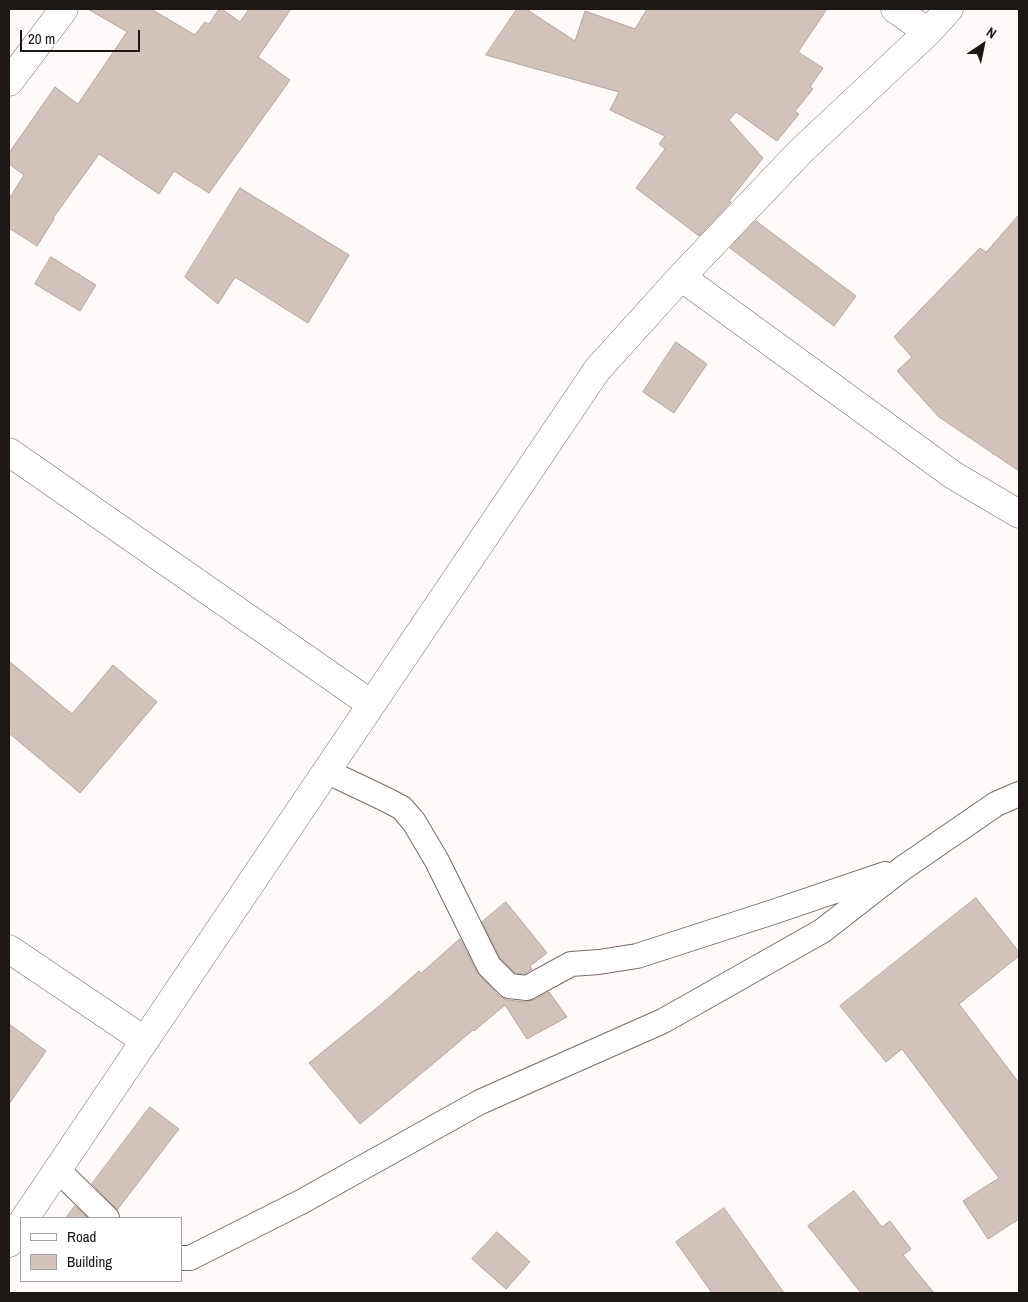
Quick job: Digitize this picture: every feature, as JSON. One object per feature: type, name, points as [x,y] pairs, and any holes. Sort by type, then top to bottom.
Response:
[{"type":"street","points":[[9,82],[64,9]]},
{"type":"street","points":[[895,9],[928,32]]},
{"type":"street","points":[[26,1217],[597,370],[681,277],[800,151],[928,32],[949,9]]},
{"type":"street","points":[[681,277],[953,476],[1019,514]]},
{"type":"street","points":[[9,452],[371,704]]},
{"type":"street","points":[[9,949],[144,1040]]},
{"type":"street","points":[[9,1243],[20,1226]]},
{"type":"lane","points":[[326,771],[402,808],[414,822],[437,861],[489,966],[509,986],[526,988],[571,964],[637,956],[903,868]]},
{"type":"lane","points":[[182,1258],[190,1258],[301,1202],[480,1102],[664,1021],[822,931],[903,868],[996,804],[1019,794]]},
{"type":"lane","points":[[58,1170],[106,1217]]},
{"type":"building","points":[[88,9],[151,9],[195,35],[205,22],[209,24],[219,9],[222,9],[240,22],[249,9],[291,9],[258,57],[290,80],[209,193],[174,171],[159,194],[99,154],[53,218],[37,246],[9,228],[9,199],[24,175],[9,164],[9,153],[55,87],[78,104],[127,32]]},
{"type":"building","points":[[517,9],[526,9],[575,41],[585,11],[635,29],[647,9],[827,9],[798,52],[823,68],[810,87],[813,89],[795,111],[799,114],[777,141],[736,112],[729,120],[763,158],[729,201],[731,202],[699,236],[636,188],[665,149],[659,144],[665,136],[610,110],[619,92],[486,55]]},
{"type":"building","points":[[240,188],[349,255],[308,323],[235,277],[218,304],[185,277]]},
{"type":"building","points":[[1019,215],[1019,471],[939,417],[897,371],[912,357],[894,337],[980,248],[986,252]]},
{"type":"building","points":[[756,221],[856,296],[834,326],[730,248]]},
{"type":"building","points":[[51,257],[96,285],[80,311],[35,284]]},
{"type":"building","points":[[676,342],[707,364],[674,413],[643,392]]},
{"type":"building","points":[[9,661],[72,714],[113,665],[157,702],[80,793],[9,733]]},
{"type":"building","points":[[976,898],[1019,952],[1019,956],[959,1004],[1019,1083],[1019,1219],[988,1239],[963,1201],[999,1178],[902,1049],[886,1062],[840,1006]]},
{"type":"building","points":[[506,902],[547,953],[530,966],[532,969],[524,974],[515,973],[500,958],[482,922]]},
{"type":"building","points":[[460,939],[477,972],[499,996],[507,1000],[526,1002],[549,992],[567,1017],[527,1039],[505,1005],[360,1124],[309,1063],[419,971],[421,973]]},
{"type":"building","points":[[9,1024],[46,1051],[9,1104]]},
{"type":"building","points":[[150,1107],[179,1129],[117,1210],[92,1184]]},
{"type":"building","points":[[854,1191],[882,1227],[890,1221],[911,1249],[903,1255],[934,1293],[861,1293],[808,1226]]},
{"type":"building","points":[[75,1206],[87,1217],[67,1217]]},
{"type":"building","points":[[724,1208],[784,1293],[712,1293],[676,1242]]},
{"type":"building","points":[[497,1232],[530,1262],[506,1289],[472,1259]]}]
